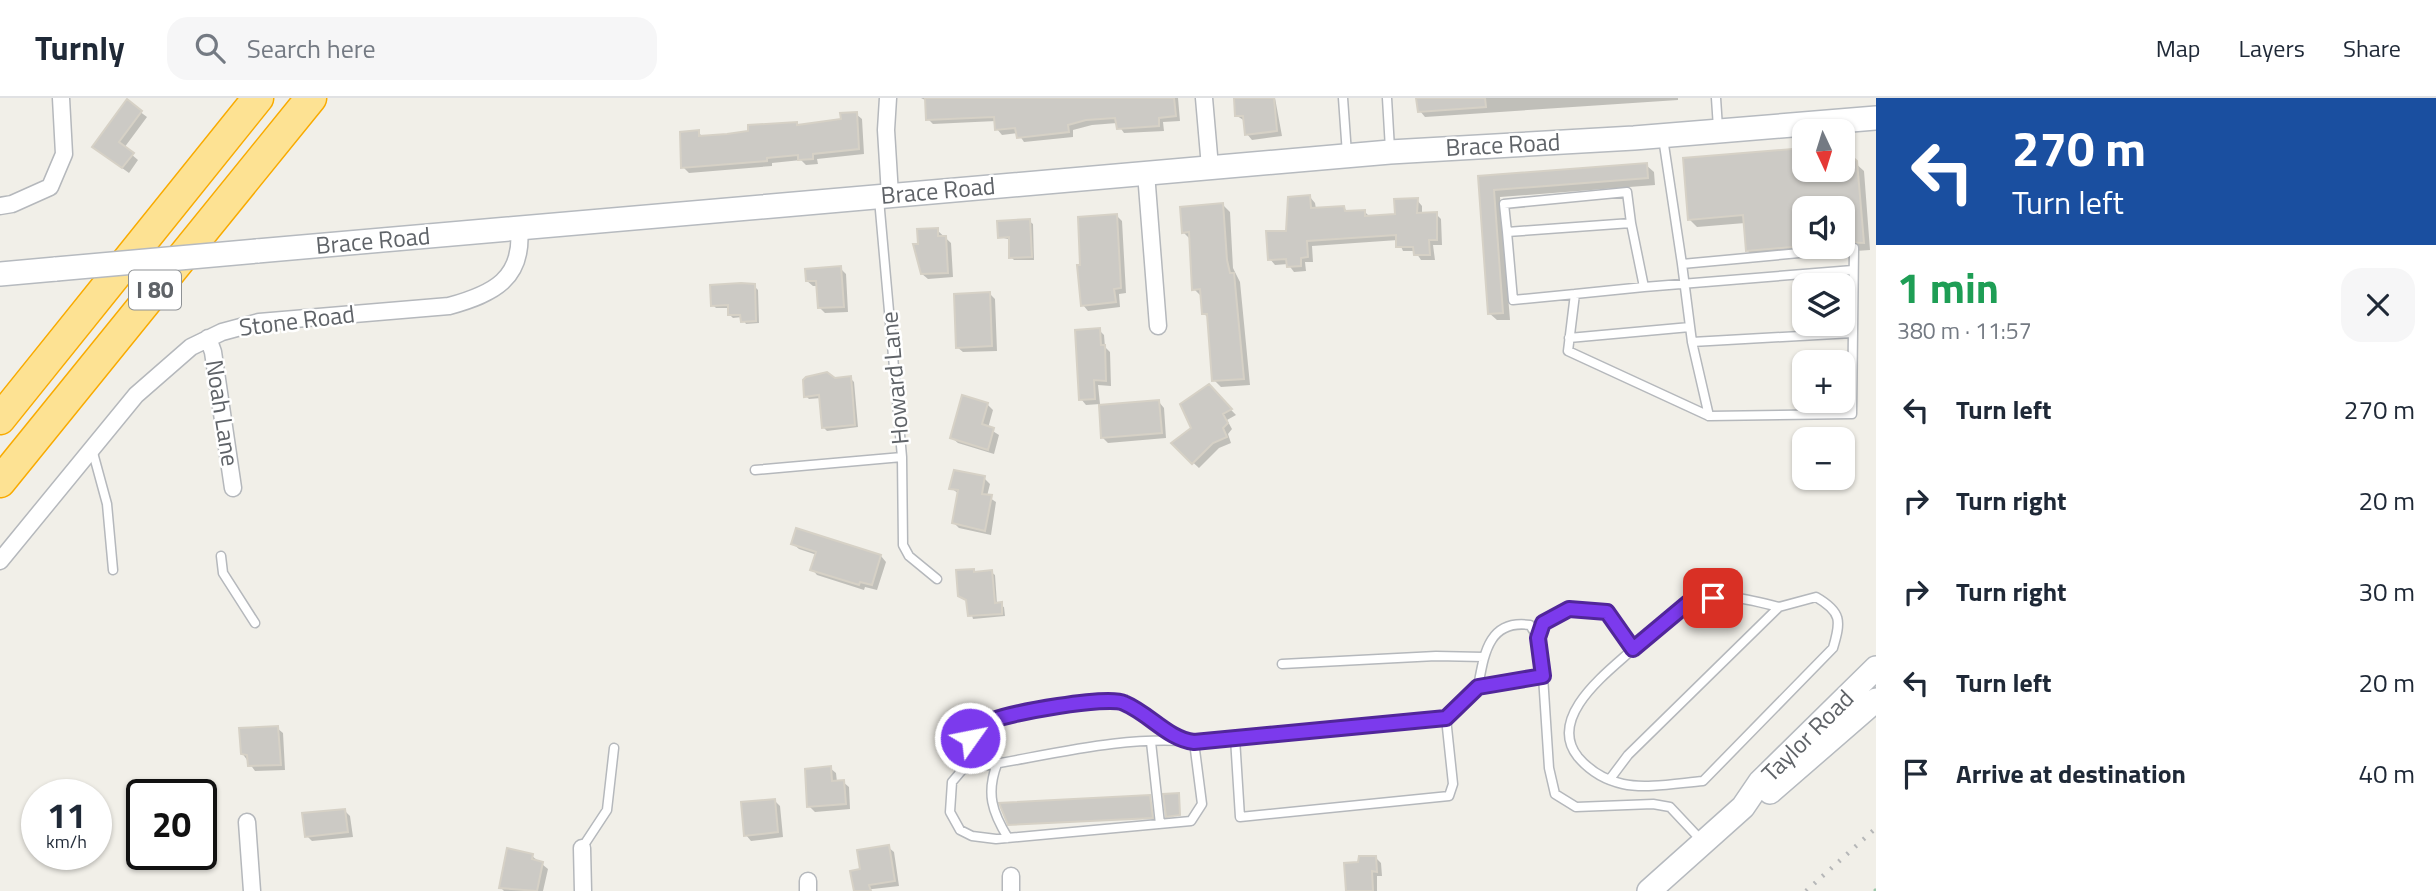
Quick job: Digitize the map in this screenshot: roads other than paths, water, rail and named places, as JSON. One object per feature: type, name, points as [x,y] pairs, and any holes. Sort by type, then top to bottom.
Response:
[{"type":"highway","name":"I 80","points":[[0,419],[258,98]]},
{"type":"highway","name":"I 80","points":[[0,482],[311,98]]},
{"type":"street","points":[[0,205],[12,204],[50,187],[64,154],[61,98]]},
{"type":"street","points":[[884,195],[888,98]]},
{"type":"street","points":[[1204,98],[1210,167]]},
{"type":"street","name":"Brace Road","points":[[0,274],[1390,152],[1876,118]]},
{"type":"street","points":[[1146,173],[1158,326]]},
{"type":"street","name":"Stone Road","points":[[0,561],[155,376],[191,347],[208,338],[259,322],[449,306],[475,299],[498,286],[511,274],[520,245],[519,228]]},
{"type":"street","name":"Noah Lane","points":[[208,338],[213,352],[233,488]]},
{"type":"street","name":"Taylor Road","points":[[1743,807],[1760,782],[1876,668]]},
{"type":"street","name":"Taylor Road","points":[[1649,891],[1743,807],[1767,794],[1876,699]]},
{"type":"street","points":[[247,822],[253,891]]},
{"type":"street","points":[[582,848],[583,891]]},
{"type":"lane","points":[[1343,98],[1347,156]]},
{"type":"lane","points":[[1387,98],[1390,152]]},
{"type":"lane","points":[[1716,98],[1718,131]]},
{"type":"lane","points":[[1663,135],[1666,177],[1682,264],[1692,342],[1709,416]]},
{"type":"lane","points":[[1644,287],[1627,192],[1504,204],[1513,300],[1644,287],[1684,282],[1853,270],[1854,248],[1682,264]]},
{"type":"lane","name":"Howard Lane","points":[[755,470],[902,457],[884,195]]},
{"type":"lane","points":[[1507,232],[1631,223]]},
{"type":"lane","points":[[1575,294],[1568,351],[1709,416],[1852,414],[1853,336]]},
{"type":"lane","points":[[1569,338],[1690,327]]},
{"type":"lane","points":[[1692,342],[1799,336]]},
{"type":"lane","points":[[92,449],[107,504],[113,570]]},
{"type":"lane","points":[[902,457],[904,545],[909,556],[937,579]]},
{"type":"lane","points":[[221,556],[223,573],[255,623]]},
{"type":"lane","points":[[1816,597],[1833,607],[1840,625],[1833,649],[1703,781],[1624,785],[1590,772],[1574,752],[1572,722],[1586,694],[1633,649],[1688,603],[1713,598],[1741,598],[1779,607],[1816,597]]},
{"type":"lane","points":[[1611,779],[1628,755],[1779,607]]},
{"type":"lane","points":[[1538,638],[1543,623],[1569,609],[1607,612],[1633,649]]},
{"type":"lane","points":[[1478,687],[1484,657],[1493,635],[1516,623],[1530,625],[1538,638],[1549,768],[1555,794],[1576,807],[1653,804],[1670,807],[1703,843]]},
{"type":"lane","points":[[1282,664],[1436,656],[1484,657]]},
{"type":"lane","points":[[963,769],[1151,742],[1194,742],[1446,718],[1478,687],[1543,676]]},
{"type":"lane","points":[[1178,740],[1147,713],[1120,701],[1063,705],[990,721],[970,738],[963,769],[952,782],[950,812],[954,824],[972,836],[1008,838],[1191,821],[1202,804],[1194,742]]},
{"type":"lane","points":[[1235,738],[1240,817],[1449,796],[1453,784],[1446,718]]},
{"type":"lane","points":[[1151,742],[1160,824]]},
{"type":"lane","points":[[582,848],[607,810],[614,748]]},
{"type":"lane","points":[[997,764],[991,781],[990,803],[1008,838]]},
{"type":"railway","points":[[1806,891],[1876,828]]}]
